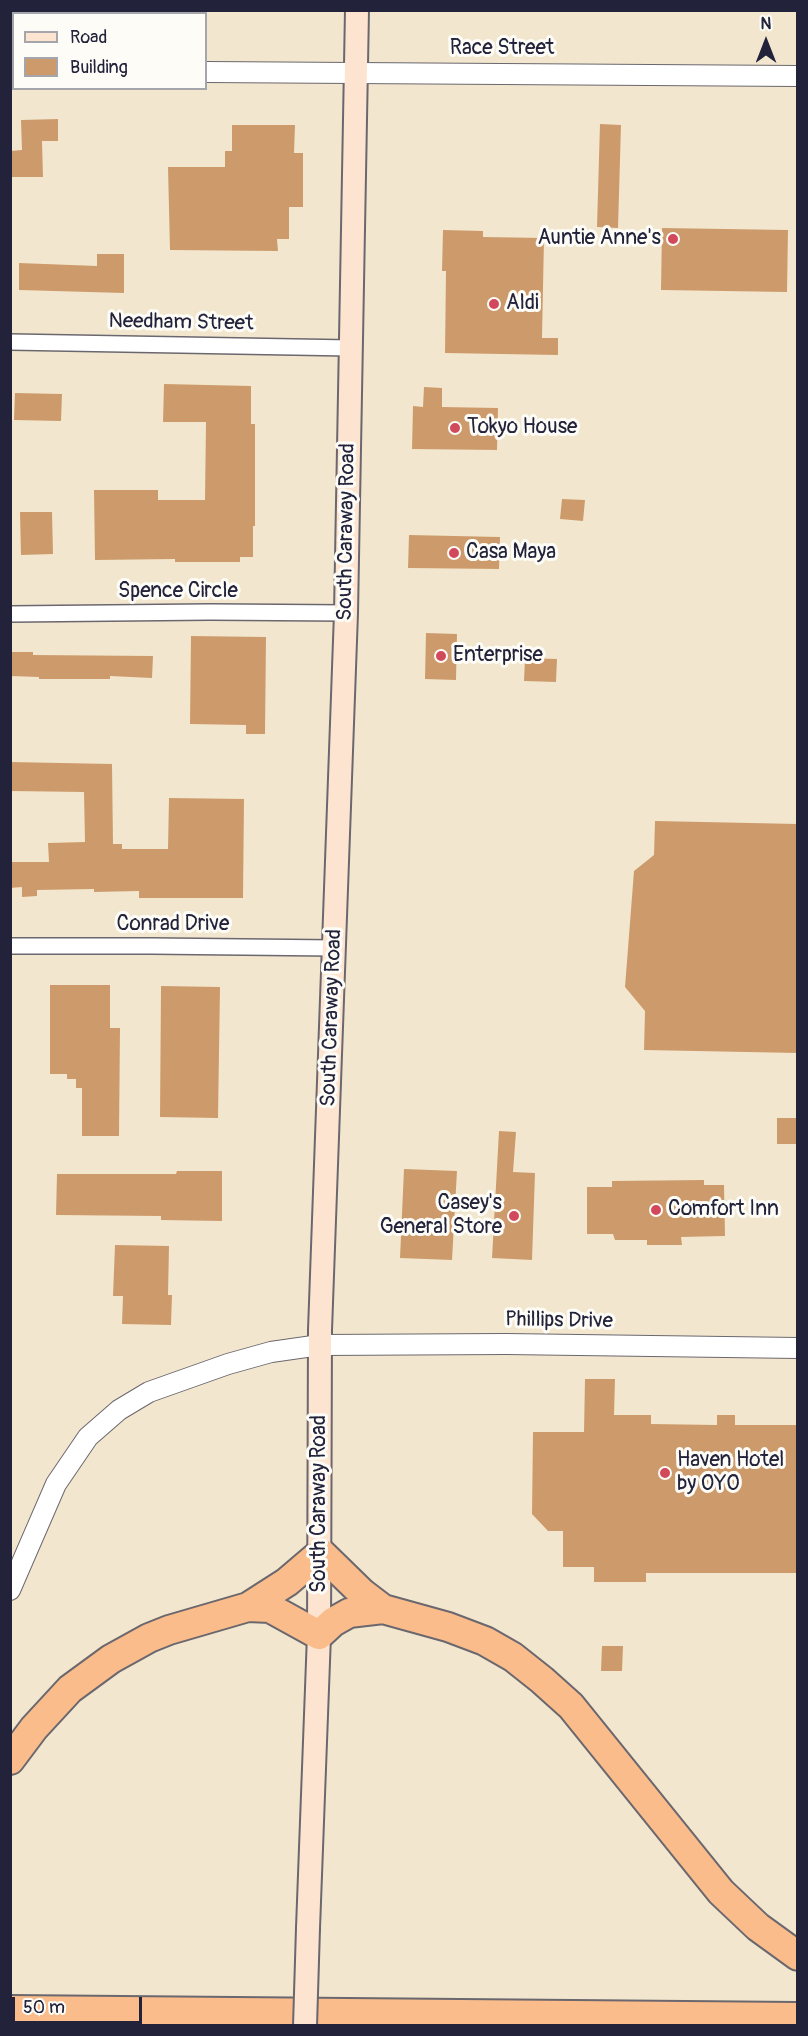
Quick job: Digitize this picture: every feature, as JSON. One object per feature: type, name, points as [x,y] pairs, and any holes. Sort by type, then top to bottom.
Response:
[{"type":"highway","points":[[10,1760],[34,1728],[70,1689],[111,1659],[169,1630],[248,1607],[287,1582],[321,1553],[362,1593],[383,1609]]},
{"type":"highway","points":[[248,1607],[270,1608],[319,1635],[333,1622],[349,1613],[383,1609],[448,1626],[485,1641],[513,1657],[571,1706],[721,1892],[758,1927],[798,1956]]},
{"type":"highway","points":[[10,2010],[798,2017]]},
{"type":"main road","name":"South Caraway Road","points":[[305,2025],[321,1553],[320,1346],[346,613],[357,10]]},
{"type":"street","name":"Race Street","points":[[207,72],[798,76]]},
{"type":"street","name":"Needham Street","points":[[10,342],[351,348]]},
{"type":"street","name":"Spence Circle","points":[[10,614],[346,613]]},
{"type":"street","name":"Conrad Drive","points":[[10,946],[335,948]]},
{"type":"street","name":"Phillips Drive","points":[[10,1590],[56,1484],[88,1437],[118,1410],[149,1392],[228,1364],[271,1352],[320,1346],[506,1344],[798,1348]]},
{"type":"building","points":[[58,119],[58,141],[42,141],[43,177],[10,177],[10,151],[22,150],[21,120]]},
{"type":"building","points":[[600,124],[621,125],[618,228],[597,227]]},
{"type":"building","points":[[232,125],[295,125],[294,153],[303,153],[303,207],[289,207],[289,239],[277,239],[278,251],[170,250],[168,167],[225,167],[225,151],[232,151]]},
{"type":"building","points":[[662,228],[788,230],[787,292],[661,290]]},
{"type":"building","name":"Aldi","points":[[443,230],[483,231],[483,237],[544,238],[542,338],[558,338],[558,355],[445,353],[446,271],[442,271]]},
{"type":"building","points":[[97,254],[124,254],[124,293],[19,290],[19,263],[97,266]]},
{"type":"building","points":[[164,384],[251,386],[251,424],[255,424],[253,557],[240,557],[240,562],[175,562],[175,559],[95,560],[94,490],[158,490],[158,500],[205,500],[206,422],[163,422]]},
{"type":"building","name":"Tokyo House","points":[[424,387],[442,388],[442,407],[498,408],[497,450],[412,449],[413,406],[423,407]]},
{"type":"building","points":[[15,393],[62,394],[61,421],[14,420]]},
{"type":"building","points":[[562,499],[585,500],[583,521],[560,519]]},
{"type":"building","points":[[20,512],[52,512],[53,554],[21,555]]},
{"type":"building","name":"Casa Maya","points":[[409,535],[500,537],[499,569],[408,568]]},
{"type":"building","name":"Enterprise","points":[[426,633],[457,634],[456,680],[425,679]]},
{"type":"building","points":[[191,636],[266,637],[265,734],[246,734],[246,725],[190,724]]},
{"type":"building","points":[[10,652],[33,652],[33,655],[153,656],[152,678],[110,676],[110,679],[39,679],[39,677],[10,676]]},
{"type":"building","points":[[525,658],[557,659],[556,682],[524,681]]},
{"type":"building","points":[[10,762],[112,764],[113,844],[122,844],[122,849],[168,849],[169,798],[244,799],[243,898],[139,898],[139,891],[94,892],[94,889],[37,890],[37,896],[22,897],[22,887],[10,888],[10,862],[49,862],[48,843],[85,842],[84,792],[10,791]]},
{"type":"building","points":[[655,821],[798,824],[798,1053],[644,1050],[645,1011],[625,987],[634,871],[654,855]]},
{"type":"building","points":[[50,985],[110,985],[110,1028],[120,1028],[119,1136],[82,1136],[82,1088],[76,1088],[76,1079],[67,1079],[67,1074],[50,1074]]},
{"type":"building","points":[[161,986],[220,987],[218,1118],[160,1117]]},
{"type":"building","points":[[777,1118],[798,1118],[798,1144],[777,1144]]},
{"type":"building","name":"Casey's General Store","points":[[499,1131],[516,1132],[513,1172],[535,1173],[532,1260],[492,1258]]},
{"type":"building","name":"Casey's General Store","points":[[404,1169],[457,1171],[452,1260],[400,1258]]},
{"type":"building","points":[[177,1171],[222,1171],[222,1221],[161,1220],[161,1216],[56,1215],[57,1174],[176,1174]]},
{"type":"building","name":"Comfort Inn","points":[[704,1180],[704,1185],[724,1185],[725,1236],[681,1237],[682,1245],[647,1245],[647,1240],[615,1240],[613,1234],[587,1234],[587,1187],[612,1187],[612,1181]]},
{"type":"building","points":[[115,1245],[169,1246],[168,1295],[172,1295],[171,1325],[122,1324],[123,1296],[113,1296]]},
{"type":"building","name":"Haven Hotel by OYO","points":[[585,1379],[615,1379],[614,1415],[651,1415],[651,1424],[717,1425],[717,1415],[735,1415],[735,1425],[798,1425],[798,1573],[646,1573],[646,1582],[594,1582],[594,1567],[563,1567],[563,1531],[548,1531],[532,1514],[533,1432],[584,1432]]},
{"type":"building","points":[[602,1646],[623,1646],[622,1671],[601,1671]]},
{"type":"place","name":"Auntie Anne's","points":[[673,239]]},
{"type":"place","name":"Aldi","points":[[494,304]]},
{"type":"place","name":"Tokyo House","points":[[455,428]]},
{"type":"place","name":"Casa Maya","points":[[454,553]]},
{"type":"place","name":"Enterprise","points":[[441,656]]},
{"type":"place","name":"Comfort Inn","points":[[656,1210]]},
{"type":"place","name":"Casey's General Store","points":[[514,1216]]},
{"type":"place","name":"Haven Hotel by OYO","points":[[665,1473]]}]
